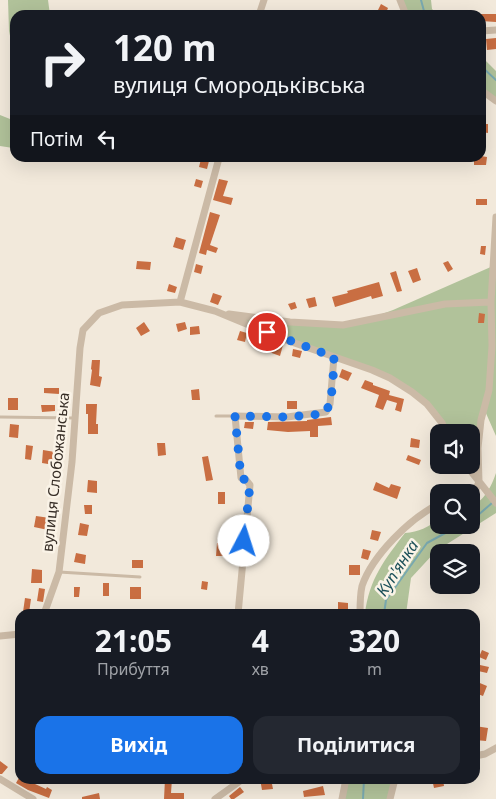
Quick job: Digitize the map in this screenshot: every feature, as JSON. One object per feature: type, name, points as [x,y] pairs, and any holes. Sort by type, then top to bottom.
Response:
[{"type":"street","points":[[218,162],[180,302],[218,312],[290,322],[343,325],[445,304],[491,302]]},
{"type":"street","points":[[479,482],[478,448],[481,420],[489,390],[492,346],[491,302],[496,217]]},
{"type":"street","name":"вулиця Слобожанська","points":[[46,609],[59,572],[72,462],[83,330],[99,313],[122,305],[180,302]]},
{"type":"street","points":[[218,312],[283,339],[390,378],[428,404],[442,424]]},
{"type":"street","points":[[238,609],[250,485],[241,478],[235,416],[287,417],[326,412],[330,404],[334,357]]},
{"type":"street","points":[[473,474],[494,500]]},
{"type":"street","points":[[360,609],[362,587],[382,551],[406,528],[430,509]]},
{"type":"street","points":[[0,636],[15,634]]},
{"type":"street","points":[[480,755],[496,748]]},
{"type":"street","points":[[0,779],[33,799]]},
{"type":"street","points":[[215,799],[236,784]]},
{"type":"street","points":[[342,799],[345,784]]},
{"type":"street","points":[[390,799],[394,784]]},
{"type":"lane","points":[[216,416],[235,416]]},
{"type":"lane","points":[[0,417],[75,418]]},
{"type":"lane","points":[[59,572],[140,577]]},
{"type":"green space","points":[[8,0],[48,0],[49,10],[10,10],[10,36]]},
{"type":"green space","points":[[400,0],[431,0],[433,10],[405,10]]},
{"type":"green space","points":[[486,61],[496,71],[496,101],[486,94]]},
{"type":"green space","points":[[0,115],[10,119],[10,148],[0,146]]},
{"type":"green space","points":[[496,217],[496,436],[485,411],[480,433],[480,424],[441,424],[435,413],[390,378],[218,312],[340,325],[363,321],[393,310],[493,266]]},
{"type":"green space","points":[[496,473],[496,513],[480,523],[480,501]]},
{"type":"green space","points":[[473,474],[479,474],[479,482]]},
{"type":"green space","points":[[430,525],[430,534],[463,534],[447,544],[430,544],[430,557],[411,578],[407,609],[366,609],[370,590],[379,570],[405,533],[423,529]]},
{"type":"green space","points":[[344,784],[394,784],[390,799],[342,799]]},
{"type":"building","points":[[381,4],[388,8],[387,10],[378,10]]},
{"type":"building","points":[[486,14],[496,14],[496,22],[486,21]]},
{"type":"building","points":[[496,38],[496,49],[487,50],[486,39]]},
{"type":"building","points":[[486,124],[488,124],[488,133],[486,133]]},
{"type":"building","points":[[487,157],[486,165],[474,165],[474,162],[486,162]]},
{"type":"building","points":[[200,162],[209,162],[207,169],[199,167]]},
{"type":"building","points":[[196,179],[203,181],[201,188],[194,186]]},
{"type":"building","points":[[219,179],[228,181],[223,196],[233,198],[231,205],[213,200]]},
{"type":"building","points":[[476,199],[487,199],[487,205],[476,205]]},
{"type":"building","points":[[210,212],[220,215],[210,245],[218,248],[216,253],[207,250],[206,255],[199,253]]},
{"type":"building","points":[[176,237],[186,240],[183,250],[173,247]]},
{"type":"building","points":[[481,246],[486,246],[485,255],[480,254]]},
{"type":"building","points":[[137,261],[151,262],[150,270],[136,269]]},
{"type":"building","points":[[448,261],[453,269],[448,272],[443,263]]},
{"type":"building","points":[[196,264],[203,266],[201,274],[194,272]]},
{"type":"building","points":[[417,268],[421,280],[413,283],[408,271]]},
{"type":"building","points":[[396,271],[402,291],[397,292],[390,273]]},
{"type":"building","points":[[379,282],[383,296],[372,299],[371,296],[335,307],[332,297]]},
{"type":"building","points":[[169,284],[177,287],[175,293],[167,291]]},
{"type":"building","points":[[213,293],[222,296],[218,305],[210,302]]},
{"type":"building","points":[[315,297],[317,306],[309,308],[306,299]]},
{"type":"building","points":[[295,302],[297,308],[291,310],[288,304]]},
{"type":"building","points":[[479,313],[485,314],[484,323],[478,323]]},
{"type":"building","points":[[144,322],[150,331],[141,336],[136,328]]},
{"type":"building","points":[[185,322],[187,329],[178,332],[176,324]]},
{"type":"building","points":[[199,326],[200,334],[190,335],[190,327]]},
{"type":"building","points":[[240,331],[247,333],[245,342],[237,340]]},
{"type":"building","points":[[273,341],[283,345],[280,356],[269,352]]},
{"type":"building","points":[[293,349],[302,351],[300,358],[292,356]]},
{"type":"building","points":[[92,360],[100,360],[99,376],[102,377],[100,387],[90,385]]},
{"type":"building","points":[[342,369],[352,373],[348,381],[339,377]]},
{"type":"building","points":[[365,380],[390,391],[389,395],[404,399],[401,412],[395,410],[397,403],[387,400],[383,410],[375,407],[379,395],[361,388]]},
{"type":"building","points":[[44,388],[59,388],[59,394],[44,393]]},
{"type":"building","points":[[199,389],[200,400],[192,400],[191,390]]},
{"type":"building","points":[[8,398],[18,398],[18,410],[8,410]]},
{"type":"building","points":[[287,401],[297,401],[297,409],[287,409]]},
{"type":"building","points":[[86,404],[97,404],[96,424],[98,424],[98,434],[88,434]]},
{"type":"building","points":[[41,405],[55,405],[55,411],[42,412]]},
{"type":"building","points":[[331,417],[332,425],[318,426],[318,437],[310,437],[310,431],[288,432],[267,430],[268,422],[307,421]]},
{"type":"building","points":[[245,422],[254,422],[253,429],[244,428]]},
{"type":"building","points":[[10,424],[19,425],[18,438],[9,437]]},
{"type":"building","points":[[411,438],[420,440],[419,448],[410,447]]},
{"type":"building","points":[[157,443],[165,443],[166,455],[158,456]]},
{"type":"building","points":[[26,445],[33,446],[31,460],[25,459]]},
{"type":"building","points":[[43,450],[55,452],[54,465],[42,463]]},
{"type":"building","points":[[408,455],[421,460],[419,465],[406,460]]},
{"type":"building","points":[[208,456],[213,480],[206,481],[202,457]]},
{"type":"building","points":[[88,480],[97,481],[97,493],[87,492]]},
{"type":"building","points":[[376,482],[389,488],[391,484],[401,487],[397,499],[373,490]]},
{"type":"building","points":[[218,492],[225,492],[225,504],[218,504]]},
{"type":"building","points":[[84,505],[92,505],[92,514],[85,514]]},
{"type":"building","points":[[36,516],[50,518],[48,530],[34,527]]},
{"type":"building","points":[[80,523],[89,525],[87,536],[78,535]]},
{"type":"building","points":[[372,530],[381,532],[378,541],[370,539]]},
{"type":"building","points":[[217,543],[225,543],[224,556],[216,556]]},
{"type":"building","points":[[363,549],[371,551],[368,560],[361,558]]},
{"type":"building","points":[[76,553],[86,555],[85,564],[74,562]]},
{"type":"building","points":[[132,560],[143,560],[143,568],[132,568]]},
{"type":"building","points":[[349,565],[360,565],[360,575],[349,575]]},
{"type":"building","points":[[32,569],[42,570],[42,583],[31,583]]},
{"type":"building","points":[[202,581],[208,582],[207,590],[201,589]]},
{"type":"building","points":[[103,583],[109,583],[109,596],[103,596]]},
{"type":"building","points":[[74,587],[80,587],[79,597],[74,597]]},
{"type":"building","points":[[130,587],[141,587],[141,599],[130,599]]},
{"type":"building","points":[[39,588],[45,589],[43,602],[37,601]]},
{"type":"building","points":[[25,598],[31,599],[30,609],[23,609]]},
{"type":"building","points":[[338,602],[348,603],[348,609],[338,609]]},
{"type":"building","points":[[482,650],[489,653],[486,660],[480,657]]},
{"type":"building","points":[[480,665],[489,667],[487,673],[480,671]]},
{"type":"building","points":[[480,683],[487,686],[483,696],[480,695]]},
{"type":"building","points":[[480,727],[488,728],[486,741],[480,740]]},
{"type":"building","points":[[0,761],[8,767],[2,774],[0,774]]},
{"type":"building","points":[[18,784],[35,784],[52,790],[49,798]]},
{"type":"building","points":[[165,784],[172,784],[171,793],[184,793],[184,799],[164,799]]},
{"type":"building","points":[[261,784],[272,784],[273,789],[262,790]]},
{"type":"building","points":[[433,784],[444,784],[444,786],[434,788]]},
{"type":"building","points":[[323,786],[325,795],[304,797],[303,791]]},
{"type":"building","points":[[240,787],[244,792],[231,799],[229,796]]},
{"type":"building","points":[[99,793],[100,799],[82,799],[82,797]]},
{"type":"waterway","name":"Куп'янка","points":[[421,0],[424,10]]},
{"type":"waterway","name":"Куп'янка","points":[[486,71],[496,80]]},
{"type":"waterway","name":"Куп'янка","points":[[480,513],[492,503]]},
{"type":"waterway","name":"Куп'янка","points":[[385,609],[386,600],[427,543],[444,534]]},
{"type":"waterway","name":"Куп'янка","points":[[363,799],[364,784]]},
{"type":"route","points":[[244,541],[250,485],[241,478],[235,416],[287,417],[323,414],[330,404],[334,357],[267,332]]}]
